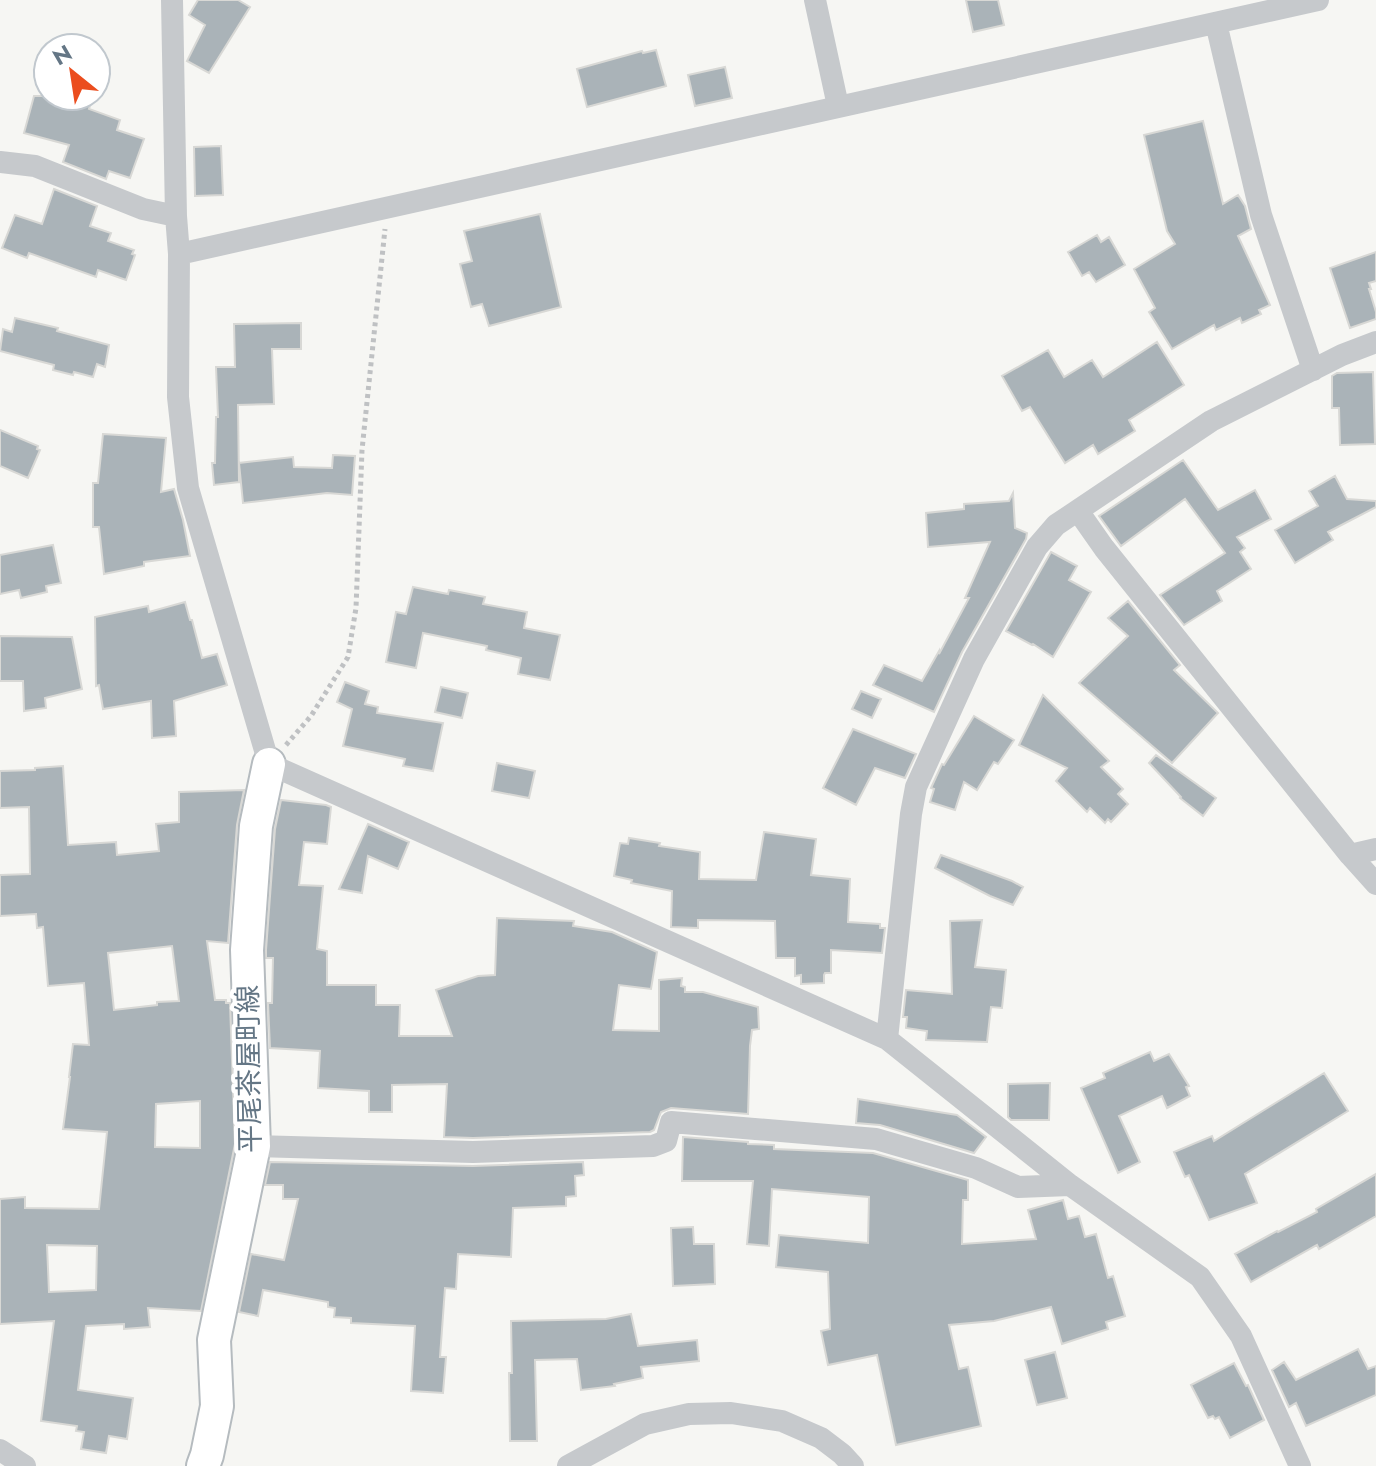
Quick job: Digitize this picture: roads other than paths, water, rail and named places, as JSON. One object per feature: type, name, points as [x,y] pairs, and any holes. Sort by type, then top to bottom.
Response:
[{"type":"main road","name":"平尾茶屋町線","points":[[203,1466],[217,1406],[214,1340],[254,1146],[247,950],[256,826],[269,764]]},
{"type":"street","points":[[172,0],[179,254],[178,397],[188,488],[269,764],[887,1039],[1070,1185],[1200,1277],[1241,1336],[1300,1466]]},
{"type":"street","points":[[815,0],[838,106]]},
{"type":"street","points":[[179,254],[1318,0]]},
{"type":"street","points":[[1216,23],[1261,215],[1313,370]]},
{"type":"street","points":[[0,162],[35,166],[143,209],[176,216]]},
{"type":"street","points":[[887,1039],[916,787],[974,659],[1037,547],[1056,525],[1211,421],[1376,342]]},
{"type":"street","points":[[1078,511],[1114,560],[1376,884]]},
{"type":"street","points":[[1350,855],[1376,849]]},
{"type":"street","points":[[254,1146],[473,1152],[653,1146],[666,1141],[671,1122],[876,1139],[976,1168],[1018,1187],[1070,1185]]},
{"type":"street","points":[[568,1466],[645,1424],[689,1414],[731,1413],[782,1421],[821,1438],[853,1466]]},
{"type":"street","points":[[0,1450],[25,1466]]}]
